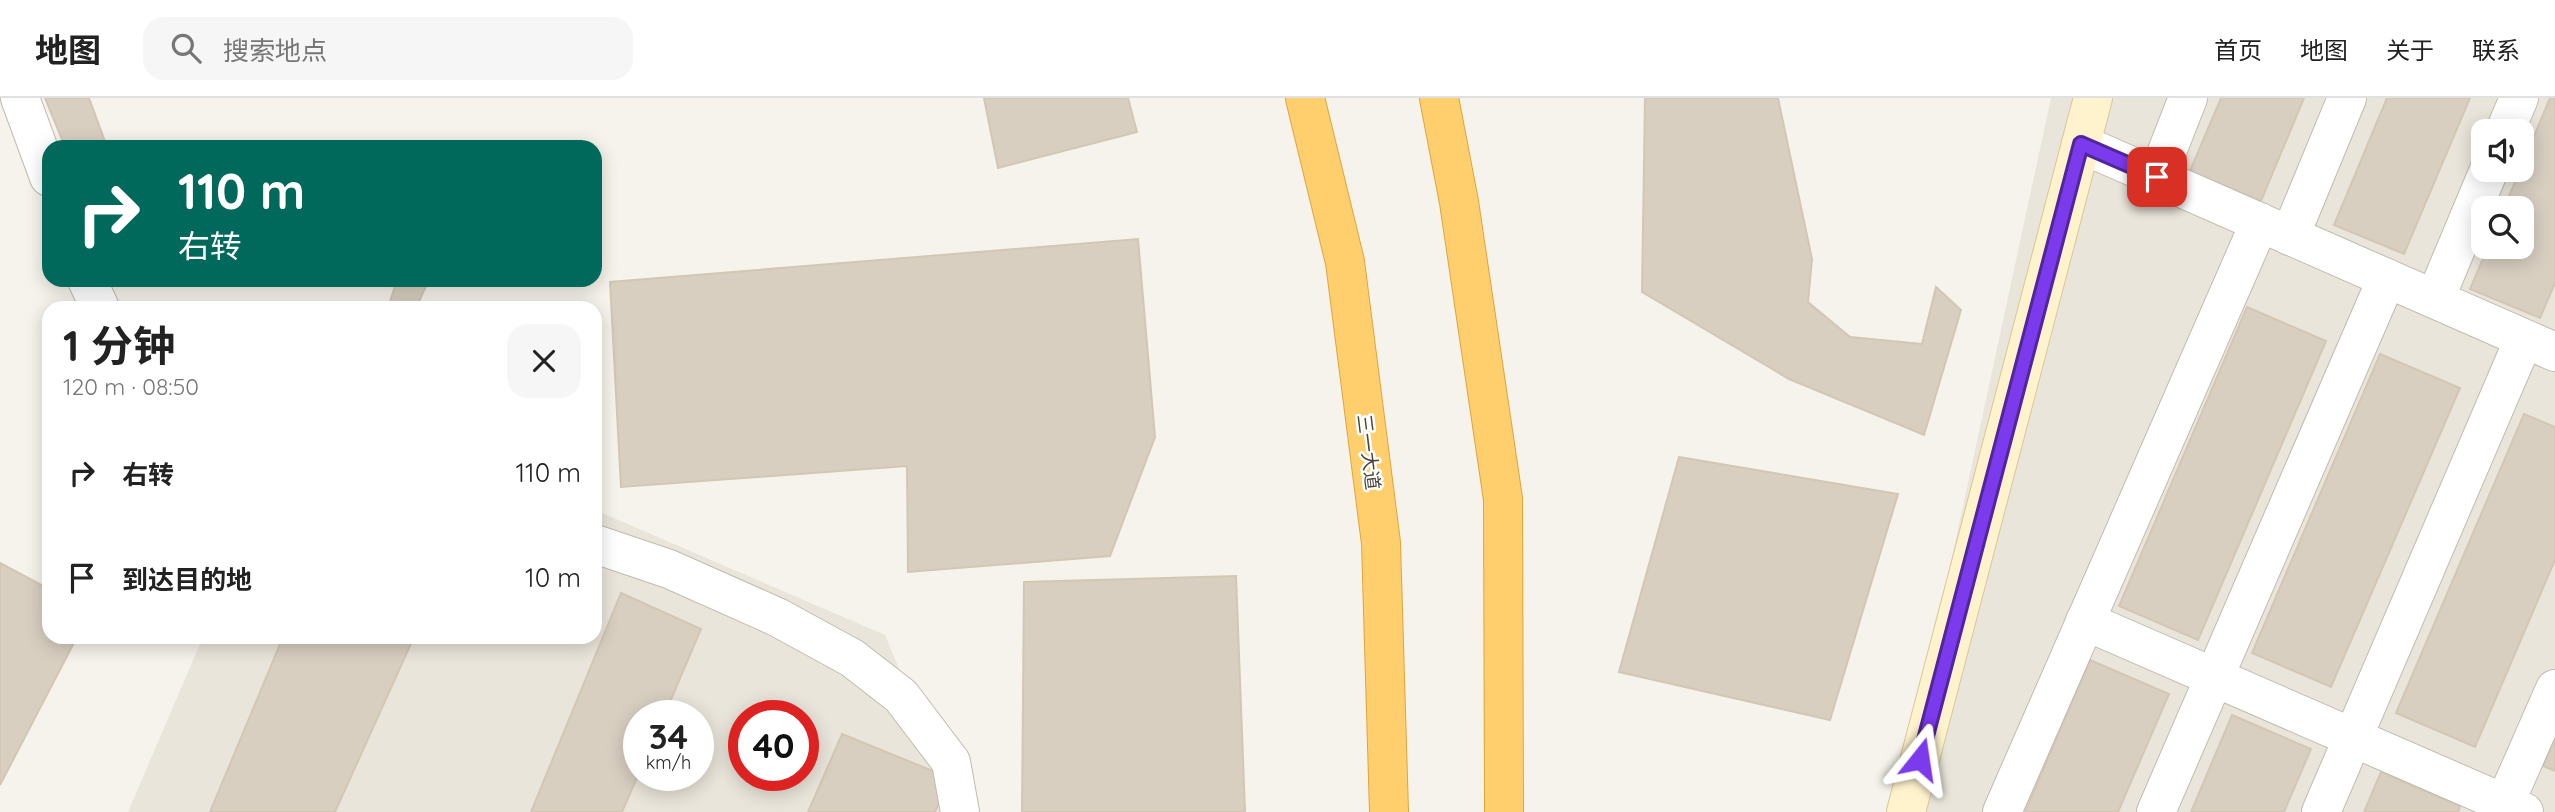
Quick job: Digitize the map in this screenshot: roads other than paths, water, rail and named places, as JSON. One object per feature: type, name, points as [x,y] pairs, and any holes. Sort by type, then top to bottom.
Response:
[{"type":"highway","name":"三一大道","points":[[1305,98],[1345,262],[1381,543],[1389,812]]},
{"type":"highway","points":[[1439,98],[1459,202],[1503,499],[1504,812]]},
{"type":"street","points":[[20,98],[42,158]]},
{"type":"street","points":[[1906,812],[2093,98]]},
{"type":"street","points":[[2157,177],[2188,98]]},
{"type":"street","points":[[2002,812],[2085,621],[2275,229],[2347,98]]},
{"type":"street","points":[[2510,119],[2519,98]]},
{"type":"street","points":[[2081,144],[2539,345],[2353,737],[2321,812]]},
{"type":"street","points":[[2435,299],[2484,182]]},
{"type":"street","points":[[2156,812],[2387,278]]},
{"type":"street","points":[[602,546],[681,574],[777,617],[852,658],[901,696],[951,762],[960,812]]},
{"type":"street","points":[[2085,621],[2353,737],[2510,809],[2555,689]]}]
